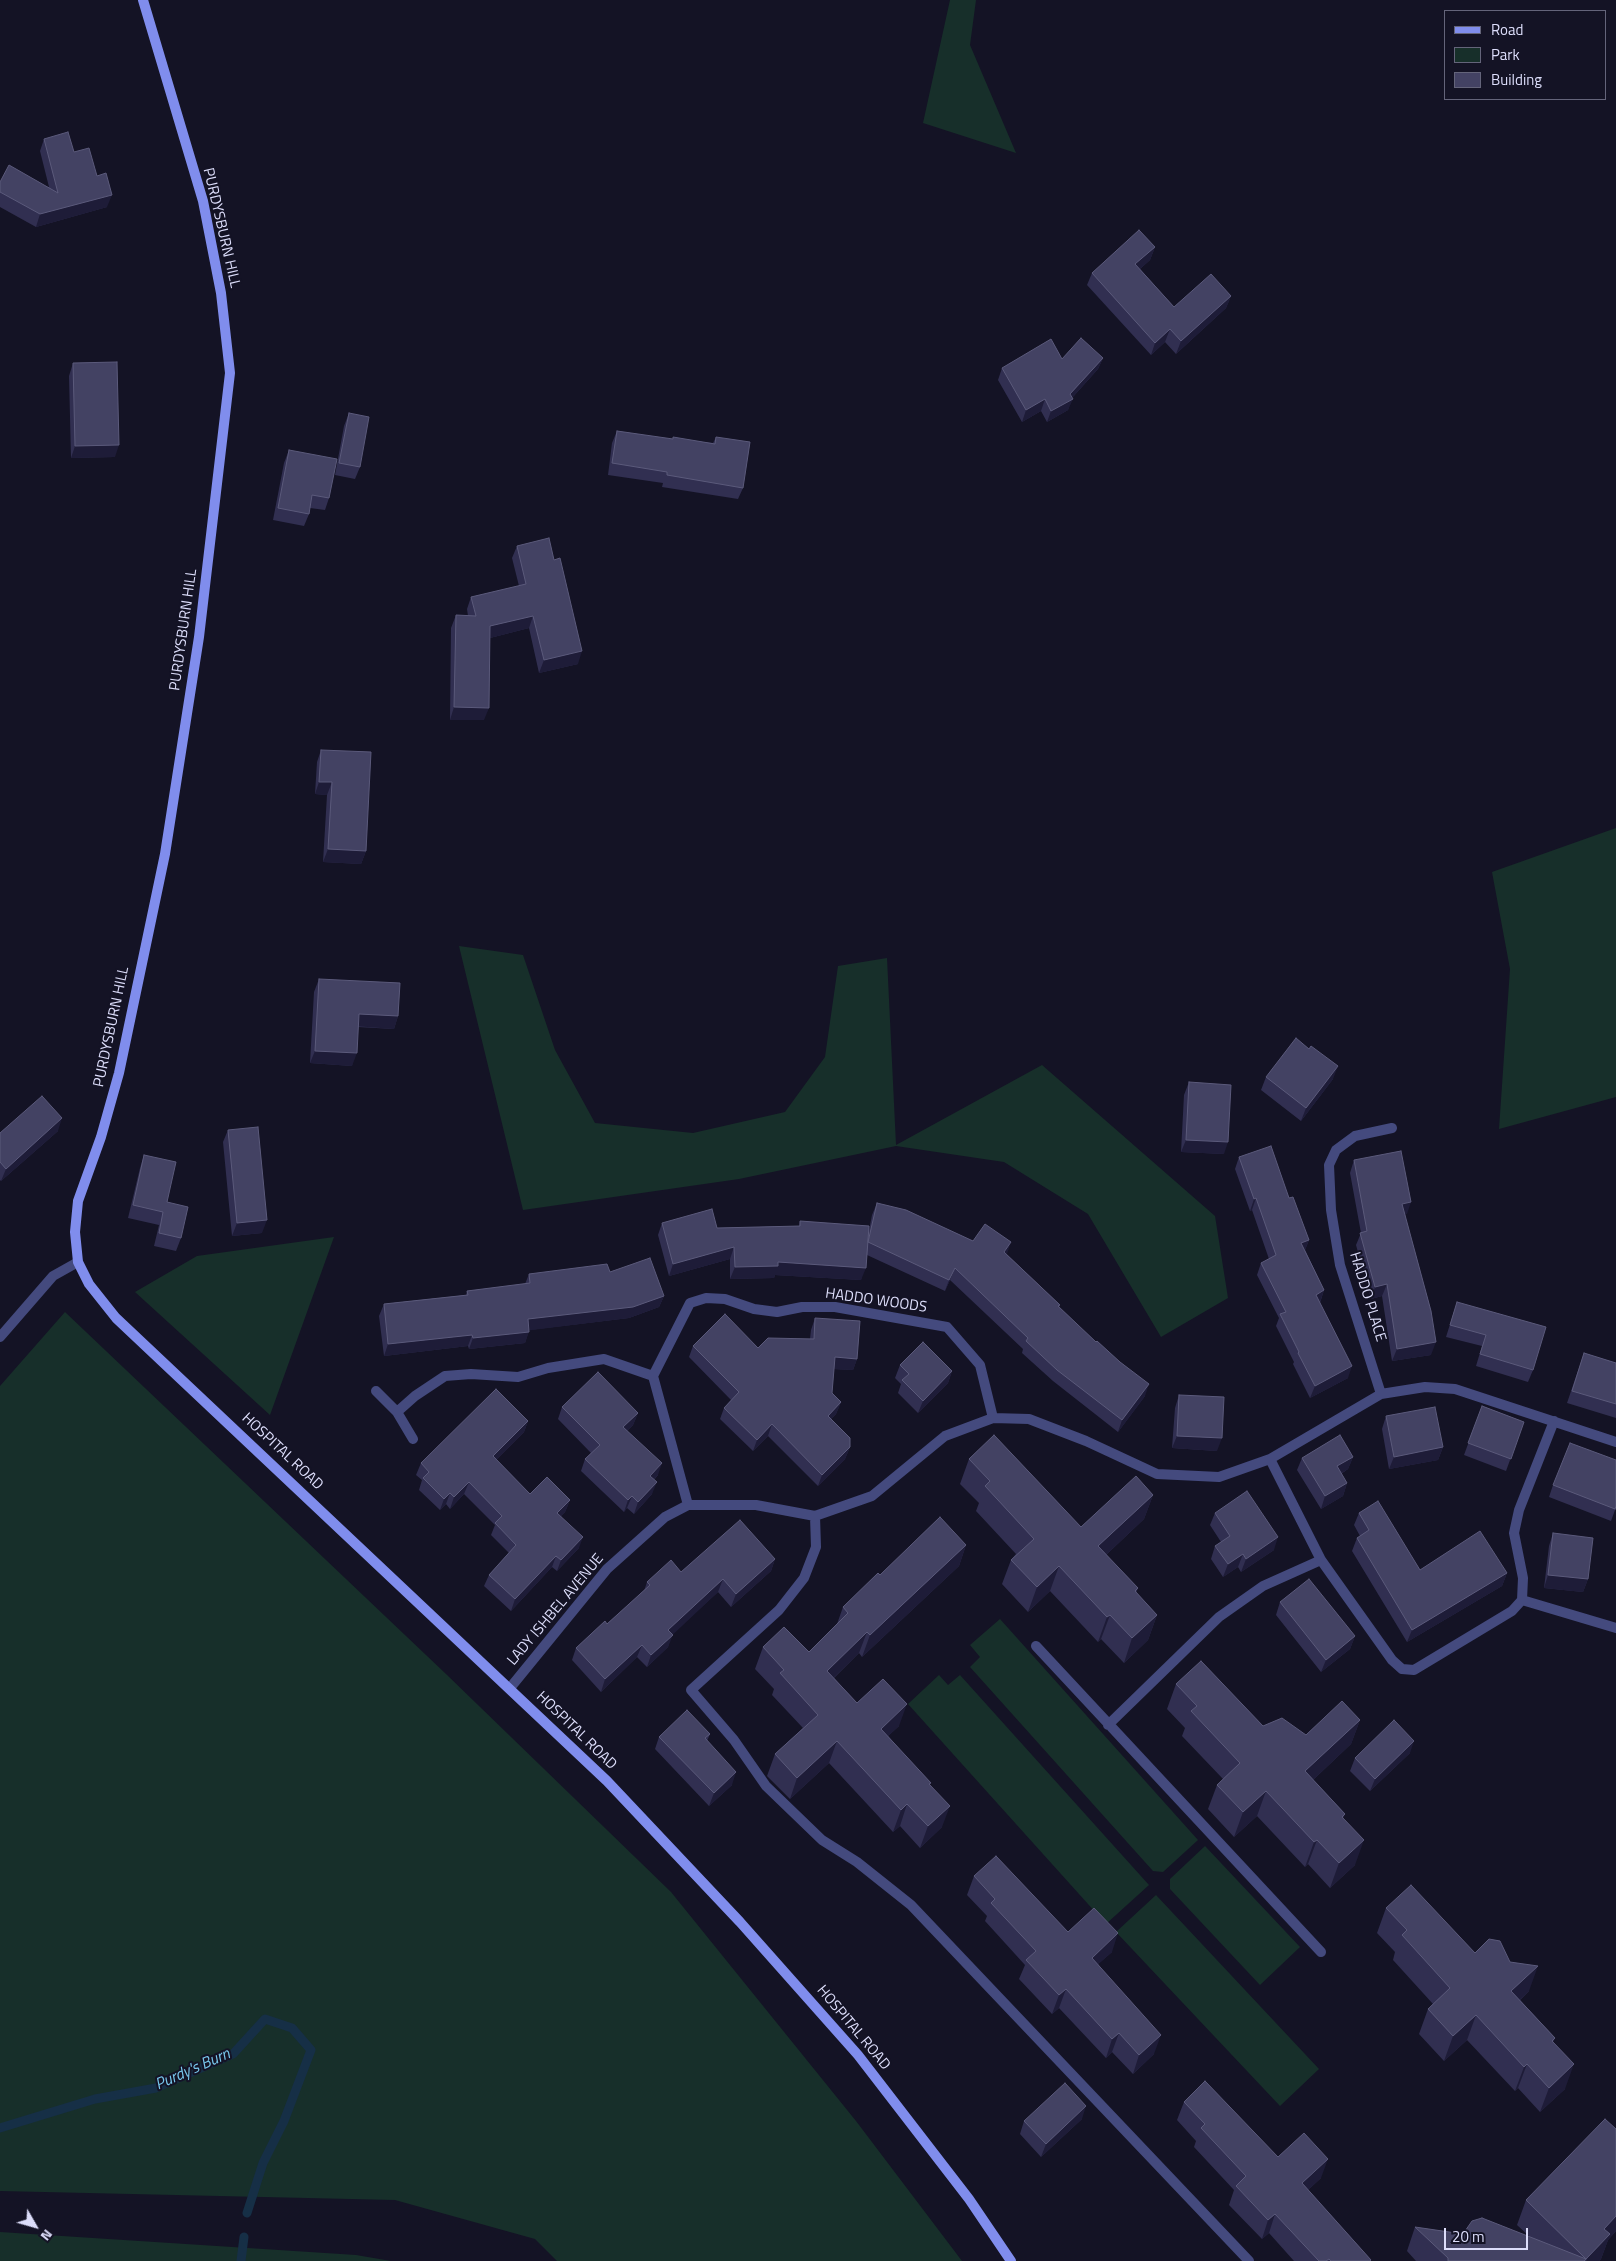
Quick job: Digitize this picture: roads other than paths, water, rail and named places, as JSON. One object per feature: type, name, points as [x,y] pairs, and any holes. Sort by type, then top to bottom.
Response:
[{"type":"main road","name":"PURDYSBURN HILL","points":[[78,1262],[75,1232],[78,1201],[101,1137],[119,1073],[165,854],[199,637],[230,373],[221,293],[203,201],[143,0]]},
{"type":"main road","name":"HOSPITAL ROAD","points":[[78,1262],[89,1284],[116,1318],[607,1780],[740,1922],[858,2055],[969,2199],[1011,2261]]},
{"type":"street","name":"HADDO PLACE","points":[[1381,1394],[1340,1265],[1331,1210],[1328,1165],[1336,1150],[1356,1136],[1392,1128]]},
{"type":"street","points":[[0,1337],[53,1276],[78,1262]]},
{"type":"street","name":"HADDO WOODS","points":[[652,1376],[690,1303],[706,1298],[725,1299],[754,1309],[777,1312],[802,1307],[835,1307],[947,1327],[980,1365],[993,1418]]},
{"type":"street","points":[[397,1412],[415,1396],[445,1376],[471,1374],[518,1377],[548,1368],[604,1359],[652,1376],[688,1505]]},
{"type":"street","points":[[1381,1394],[1425,1386],[1454,1389],[1616,1442]]},
{"type":"street","points":[[376,1391],[397,1412],[413,1439]]},
{"type":"street","name":"LADY ISHBEL AVENUE","points":[[510,1688],[607,1569],[665,1517],[688,1505],[756,1505],[815,1516],[872,1496],[945,1436],[993,1418],[1029,1419],[1086,1441],[1157,1474],[1219,1477],[1270,1460],[1381,1394]]},
{"type":"street","points":[[1270,1460],[1321,1560],[1392,1660],[1402,1669],[1414,1670],[1512,1611],[1522,1600],[1523,1578],[1514,1533],[1519,1510],[1554,1421]]},
{"type":"street","points":[[815,1516],[816,1547],[804,1578],[779,1610],[691,1690],[734,1740],[766,1786],[822,1840],[857,1862],[911,1905],[1249,2261]]},
{"type":"street","points":[[1108,1725],[1219,1617],[1263,1586],[1321,1560]]},
{"type":"street","points":[[1522,1600],[1616,1628]]},
{"type":"street","points":[[1036,1646],[1321,1952]]},
{"type":"waterway","name":"Purdy's Burn","points":[[0,2128],[95,2099],[156,2088],[233,2054],[265,2019],[292,2028],[311,2050],[284,2121],[263,2163],[247,2213]]},
{"type":"waterway","name":"Purdy's Burn","points":[[241,2261],[244,2237]]}]
